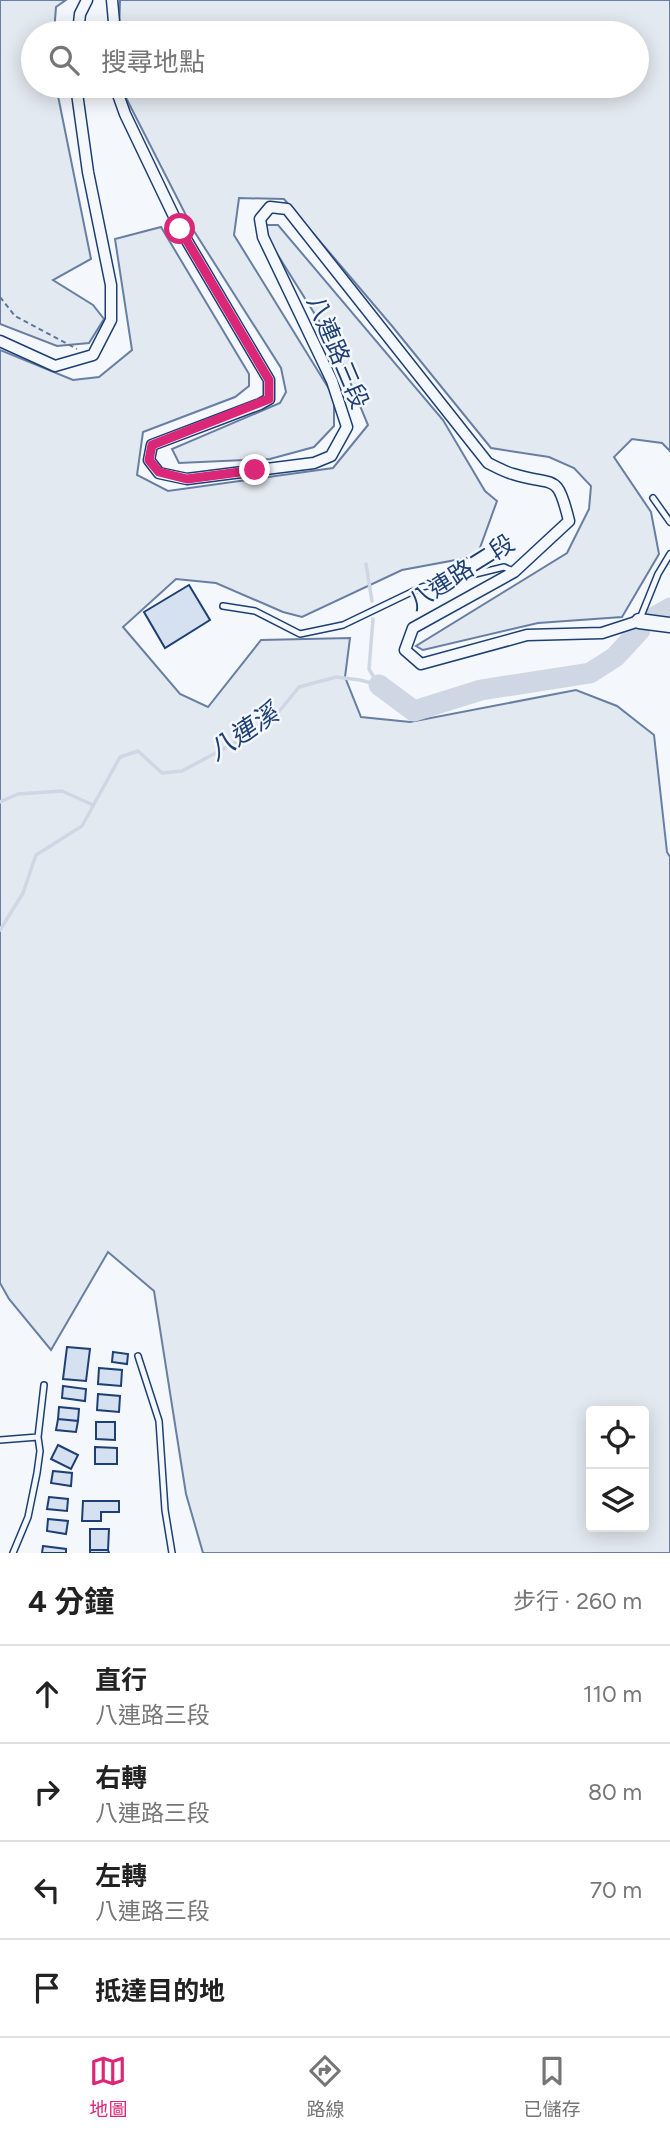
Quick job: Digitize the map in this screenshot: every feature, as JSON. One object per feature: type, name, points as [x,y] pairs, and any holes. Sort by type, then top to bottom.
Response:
[{"type":"street","points":[[79,21],[88,0]]},
{"type":"street","points":[[112,0],[115,21]]},
{"type":"street","points":[[0,341],[55,366],[93,355],[111,320],[111,285],[88,172],[78,98]]},
{"type":"street","name":"八連路三段","points":[[119,98],[180,229],[269,380],[269,399],[260,404],[152,445],[149,460],[159,472],[187,479],[314,463],[331,456],[347,427],[332,381],[263,237],[260,219],[271,207],[287,209],[488,463],[513,474],[551,482],[562,495],[569,522]]},
{"type":"street","name":"八連路二段","points":[[569,522],[514,572],[414,628],[405,650],[421,664],[527,635],[602,633],[639,621],[670,625]]},
{"type":"lane","points":[[653,498],[670,522]]},
{"type":"lane","points":[[639,621],[658,574],[670,554]]},
{"type":"lane","points":[[223,606],[255,611],[300,634],[343,625],[422,587],[504,567],[514,572]]},
{"type":"lane","points":[[138,1356],[159,1421],[165,1510],[172,1553]]},
{"type":"lane","points":[[13,1553],[28,1517],[40,1451],[38,1437],[44,1385]]},
{"type":"lane","points":[[0,1440],[38,1437]]},
{"type":"path","points":[[0,296],[15,316],[90,356]]},
{"type":"shaded area","points":[[0,0],[66,0],[56,7],[55,21],[21,21],[21,98],[58,98],[91,259],[53,280],[93,305],[104,319],[89,343],[57,346],[0,324]]},
{"type":"shaded area","points":[[120,0],[670,0],[670,451],[662,443],[632,439],[614,457],[651,512],[659,554],[622,617],[538,623],[423,650],[416,646],[567,553],[589,509],[591,486],[574,468],[549,457],[491,448],[284,199],[239,198],[234,235],[334,397],[334,426],[314,447],[270,459],[179,463],[172,449],[280,403],[286,392],[281,368],[194,231],[126,98],[649,98],[649,21],[119,21]]},
{"type":"shaded area","points":[[259,225],[278,225],[443,420],[485,491],[497,501],[477,556],[402,570],[302,617],[283,612],[216,583],[176,579],[123,627],[180,694],[208,707],[261,640],[350,638],[345,677],[361,717],[410,722],[576,690],[617,706],[654,735],[667,852],[670,857],[670,1553],[203,1553],[186,1494],[154,1291],[108,1252],[51,1350],[9,1299],[0,1283],[0,350],[73,380],[99,377],[132,350],[115,239],[161,227],[249,374],[249,386],[235,397],[143,432],[137,475],[168,491],[333,468],[368,425],[336,348]]},
{"type":"building","points":[[189,585],[210,620],[165,648],[144,612]]},
{"type":"building","points":[[67,1347],[90,1349],[86,1381],[63,1379]]},
{"type":"building","points":[[113,1352],[128,1354],[127,1364],[112,1362]]},
{"type":"building","points":[[99,1368],[122,1370],[121,1386],[98,1384]]},
{"type":"building","points":[[63,1386],[86,1389],[85,1401],[62,1398]]},
{"type":"building","points":[[98,1394],[120,1396],[119,1412],[97,1410]]},
{"type":"building","points":[[59,1407],[79,1409],[78,1421],[58,1419]]},
{"type":"building","points":[[58,1419],[78,1421],[76,1432],[56,1430]]},
{"type":"building","points":[[96,1422],[115,1422],[115,1440],[96,1439]]},
{"type":"building","points":[[58,1445],[78,1455],[71,1469],[51,1459]]},
{"type":"building","points":[[95,1447],[117,1448],[117,1464],[95,1464]]},
{"type":"building","points":[[53,1471],[72,1473],[71,1486],[51,1483]]},
{"type":"building","points":[[49,1497],[68,1499],[67,1511],[47,1509]]},
{"type":"building","points":[[83,1501],[119,1501],[119,1512],[101,1512],[101,1521],[82,1521]]},
{"type":"building","points":[[48,1519],[68,1521],[66,1534],[47,1531]]},
{"type":"building","points":[[90,1529],[109,1529],[108,1550],[90,1550]]},
{"type":"building","points":[[43,1546],[66,1549],[66,1553],[42,1553]]},
{"type":"building","points":[[90,1550],[108,1550],[109,1553],[90,1553]]},
{"type":"waterway","points":[[366,564],[372,601]]},
{"type":"waterway","name":"八連溪","points":[[649,620],[670,608]]},
{"type":"waterway","points":[[373,619],[369,669],[378,684]]},
{"type":"waterway","name":"八連溪","points":[[379,685],[414,711],[481,690],[590,673],[615,657],[640,630]]},
{"type":"waterway","name":"八連溪","points":[[0,930],[23,893],[36,855],[82,826],[120,757],[138,751],[162,773],[182,771],[240,740],[277,714],[299,687],[336,677],[379,685]]},
{"type":"waterway","points":[[0,802],[18,794],[62,791],[91,804]]},
{"type":"route","points":[[180,229],[269,380],[269,399],[152,445],[149,460],[159,472],[187,479],[255,470]]}]
